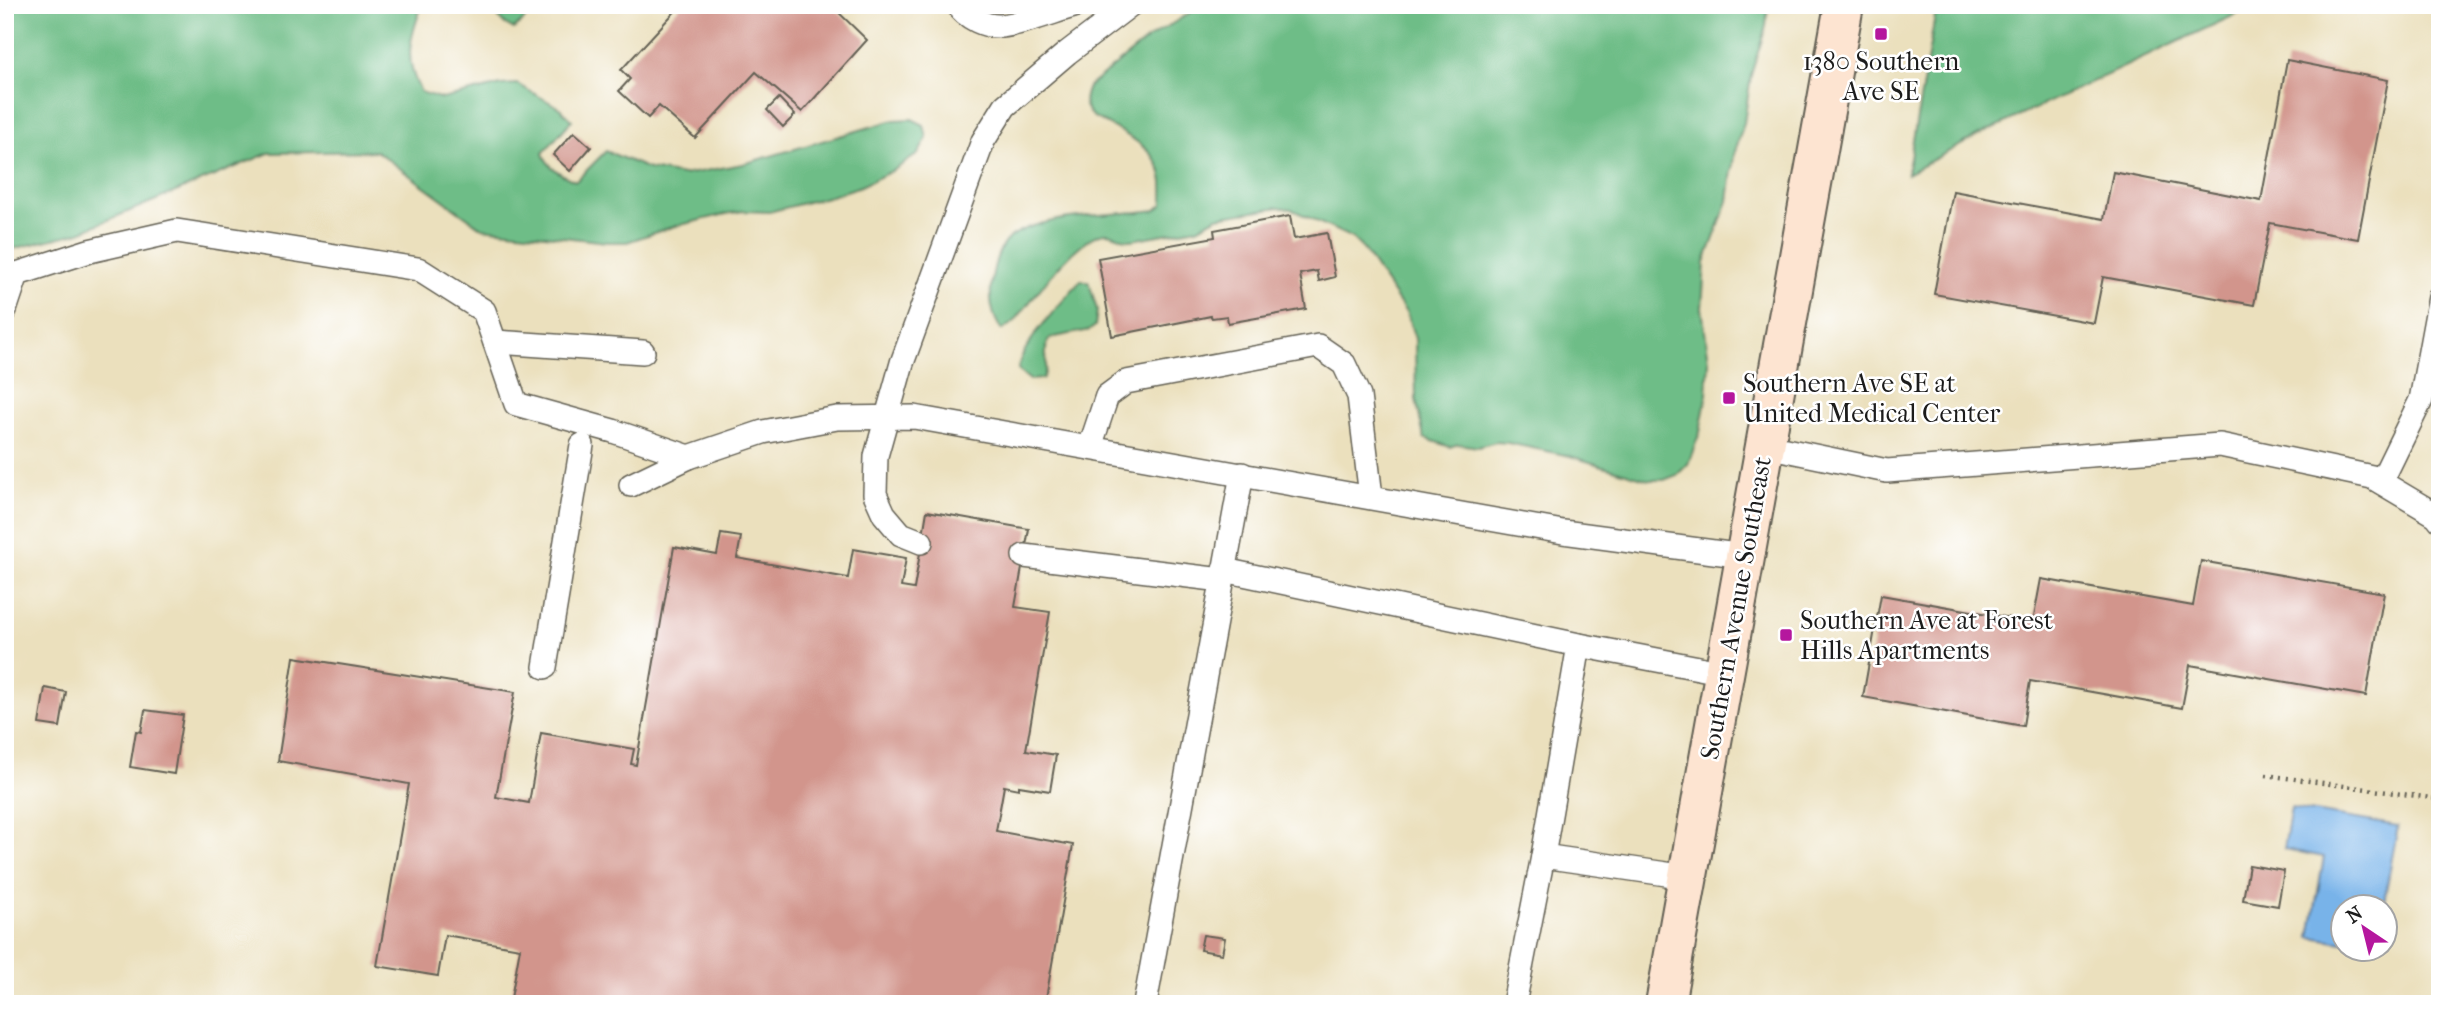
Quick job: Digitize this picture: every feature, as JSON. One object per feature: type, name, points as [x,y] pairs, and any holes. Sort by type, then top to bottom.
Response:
[{"type":"main road","name":"Southern Avenue Southeast","points":[[1665,1004],[1844,5]]},
{"type":"lane","points":[[958,5],[963,14],[976,21],[1000,26],[1077,5]]},
{"type":"lane","points":[[921,542],[901,534],[884,514],[875,494],[876,456],[902,363],[983,141],[1005,106],[1067,53],[1130,5]]},
{"type":"lane","points":[[5,310],[17,274],[89,251],[177,231],[418,269],[484,311],[516,404],[613,431],[689,457]]},
{"type":"lane","points":[[2381,482],[2421,400],[2440,297]]},
{"type":"lane","points":[[495,342],[643,352]]},
{"type":"lane","points":[[1090,447],[1107,396],[1126,382],[1318,346],[1344,364],[1359,396],[1371,497]]},
{"type":"lane","points":[[632,485],[689,457],[763,432],[837,418],[914,417],[1575,534],[1744,556]]},
{"type":"lane","points":[[1766,446],[1887,471],[2220,444],[2372,477],[2440,520]]},
{"type":"lane","points":[[545,667],[582,445]]},
{"type":"lane","points":[[1145,1004],[1242,474]]},
{"type":"lane","points":[[1024,556],[1223,575],[1725,673]]},
{"type":"lane","points":[[1514,1004],[1543,856],[1578,645]]},
{"type":"lane","points":[[1543,856],[1687,877]]},
{"type":"path","points":[[2266,775],[2438,799]]},
{"type":"green space","points":[[5,5],[422,5],[410,49],[412,69],[421,92],[442,99],[501,85],[517,84],[560,108],[572,120],[543,153],[556,170],[576,181],[606,151],[649,169],[683,175],[743,164],[894,120],[912,119],[924,125],[927,138],[918,154],[894,170],[861,186],[769,212],[743,211],[726,214],[672,227],[627,242],[482,228],[376,151],[269,153],[77,233],[5,251]]},
{"type":"green space","points":[[490,5],[525,5],[525,19],[514,29],[502,22]]},
{"type":"green space","points":[[1203,5],[1768,5],[1766,26],[1751,75],[1744,123],[1734,155],[1728,201],[1705,262],[1702,308],[1709,361],[1707,394],[1700,432],[1688,464],[1677,475],[1664,480],[1649,480],[1570,456],[1508,443],[1496,442],[1478,447],[1458,444],[1450,447],[1424,438],[1416,399],[1415,339],[1407,314],[1363,249],[1352,238],[1291,209],[1279,207],[1217,217],[1197,228],[1132,240],[1109,233],[1095,236],[1070,255],[1014,322],[1002,330],[993,312],[991,285],[997,258],[1008,239],[1038,224],[1078,217],[1156,210],[1163,204],[1162,176],[1152,156],[1134,140],[1092,116],[1085,106],[1085,95],[1088,87],[1149,38]]},
{"type":"green space","points":[[1937,5],[2256,5],[1981,134],[1907,174]]},
{"type":"green space","points":[[1081,280],[1089,282],[1097,310],[1095,326],[1090,330],[1050,338],[1046,348],[1045,374],[1042,379],[1030,380],[1018,370],[1026,348]]},
{"type":"water","points":[[2291,808],[2398,826],[2385,894],[2330,894],[2330,940],[2310,937],[2324,857],[2284,849]]},
{"type":"building","points":[[681,5],[831,5],[867,40],[802,112],[756,72],[695,138],[659,106],[648,118],[619,91],[630,79],[621,70]]},
{"type":"building","points":[[2287,60],[2388,80],[2358,239],[2270,223],[2254,305],[2103,277],[2094,323],[1934,294],[1953,191],[2104,219],[2113,172],[2261,201]]},
{"type":"building","points":[[779,98],[795,115],[783,127],[767,110]]},
{"type":"building","points":[[574,132],[591,147],[570,171],[553,155]]},
{"type":"building","points":[[1290,216],[1294,239],[1327,233],[1335,277],[1319,281],[1317,271],[1300,274],[1306,309],[1228,323],[1227,316],[1211,316],[1112,336],[1098,258],[1215,237],[1214,230]]},
{"type":"building","points":[[927,511],[1029,529],[1015,607],[1050,612],[1026,750],[1056,755],[1050,791],[1004,786],[996,831],[1073,845],[1045,1004],[510,1004],[520,948],[445,935],[438,976],[377,966],[409,784],[278,761],[294,657],[515,692],[496,797],[529,803],[541,733],[634,749],[631,764],[636,765],[674,547],[717,555],[721,534],[741,537],[737,558],[848,578],[853,549],[906,558],[901,587],[914,589]]},
{"type":"building","points":[[2201,561],[2384,593],[2366,696],[2190,665],[2182,708],[2030,681],[2023,726],[1863,697],[1881,595],[2033,622],[2041,579],[2193,606]]},
{"type":"building","points":[[45,688],[66,692],[60,727],[39,724]]},
{"type":"building","points":[[145,710],[183,715],[174,774],[130,767],[136,731],[141,732]]},
{"type":"building","points":[[2249,865],[2284,871],[2278,906],[2243,900]]},
{"type":"building","points":[[1203,935],[1225,938],[1222,954],[1200,950]]},
{"type":"place","name":"1380 Southern Ave SE","points":[[1881,34]]},
{"type":"place","name":"Southern Ave SE at United Medical Center","points":[[1729,398]]},
{"type":"place","name":"Southern Ave at Forest Hills Apartments","points":[[1786,635]]}]
